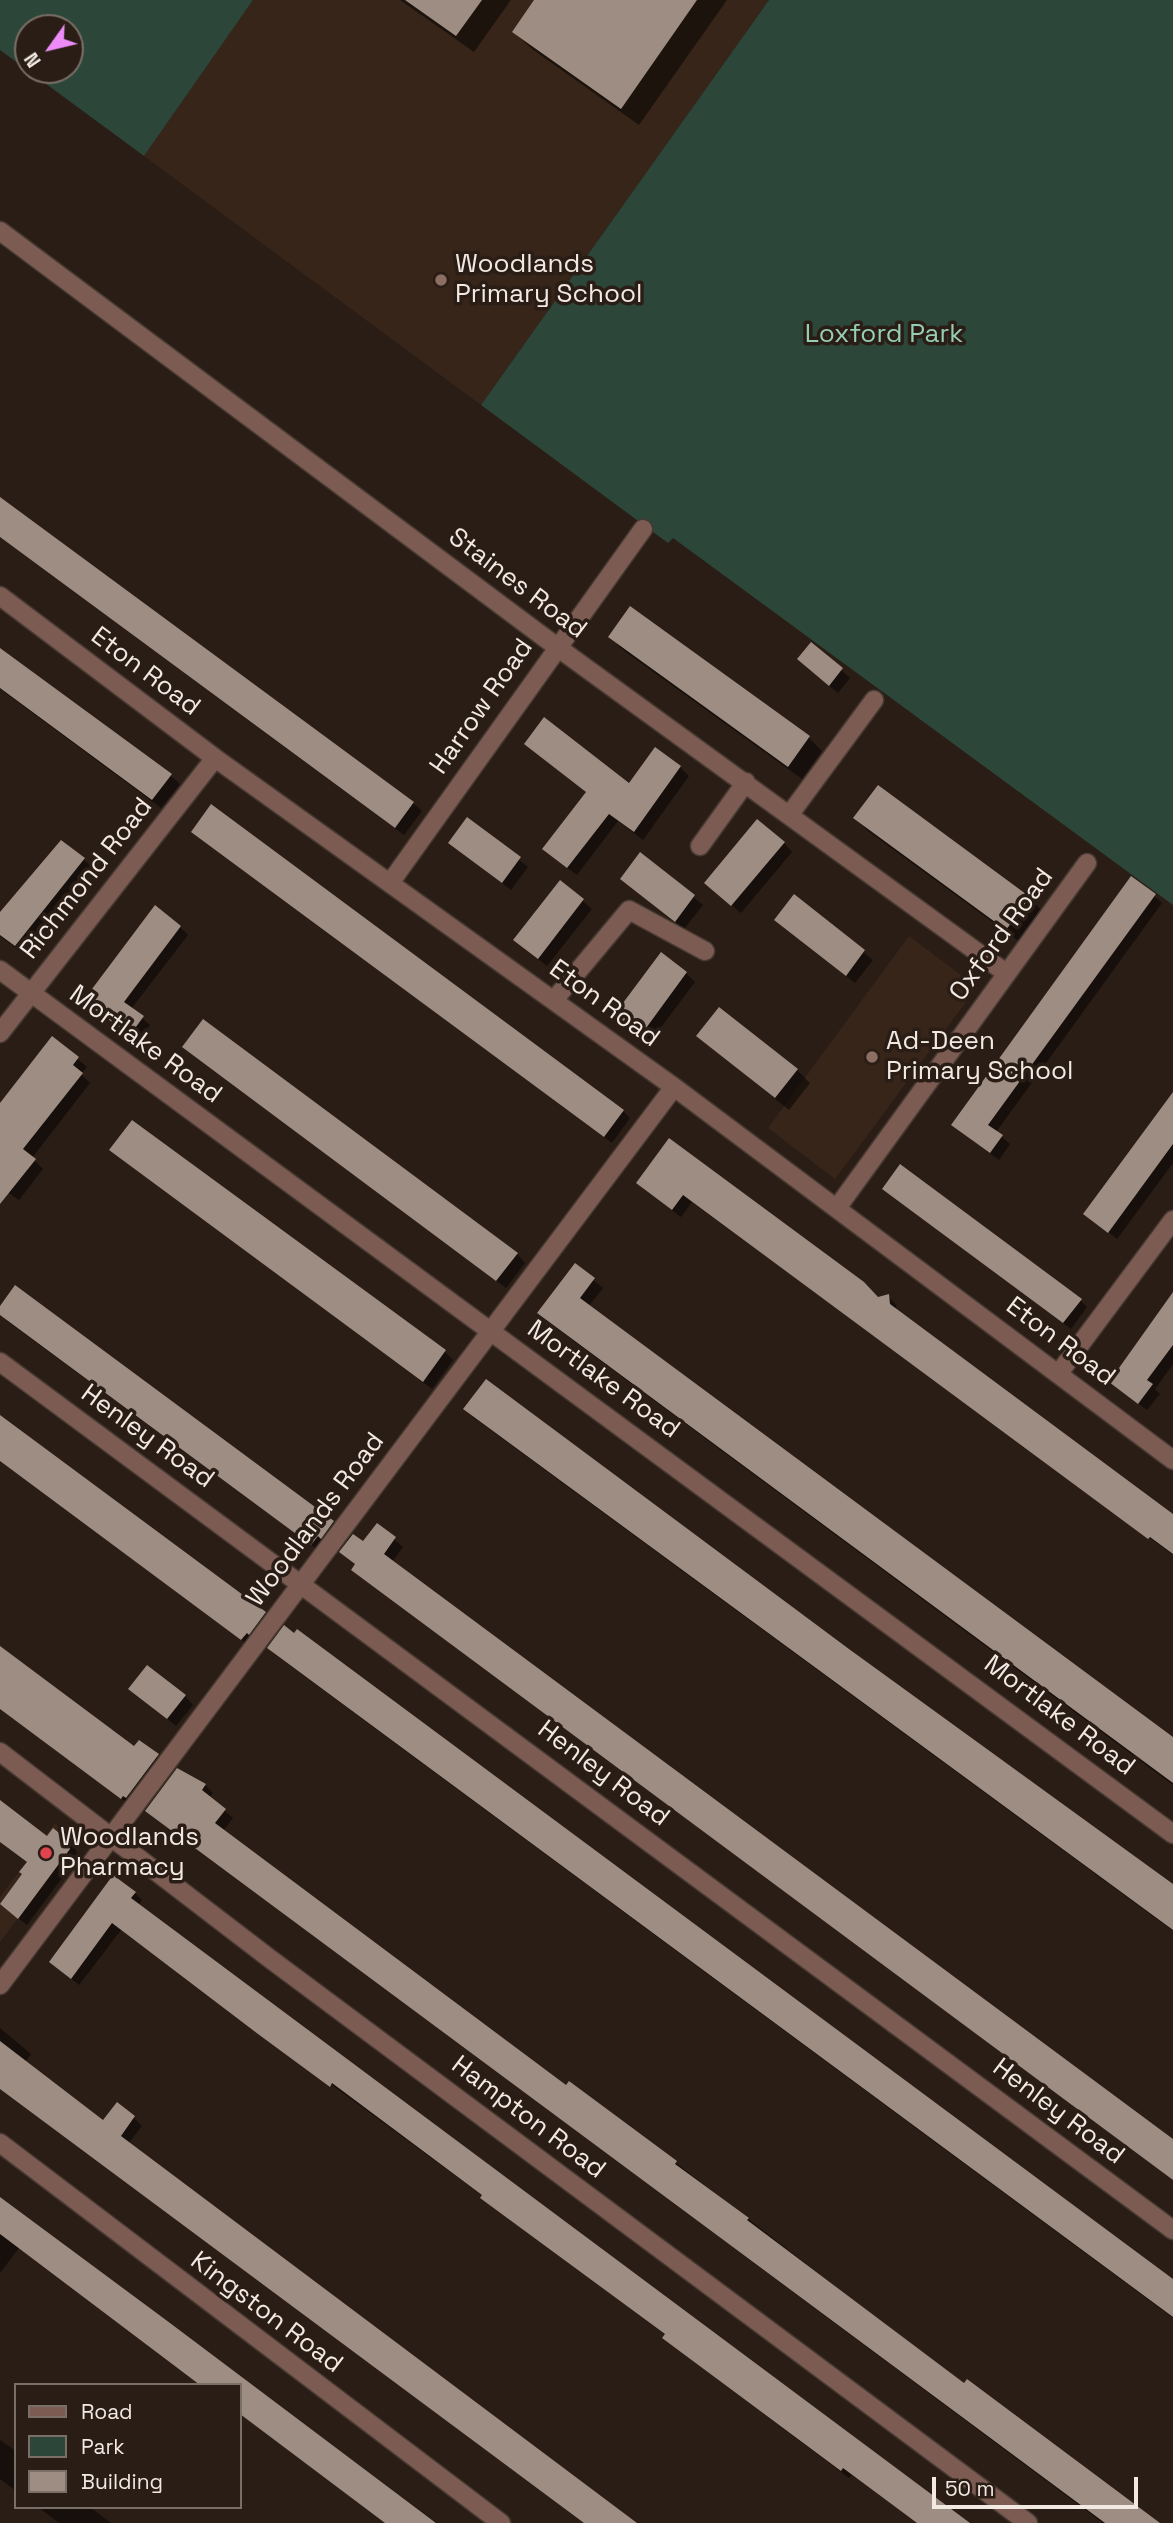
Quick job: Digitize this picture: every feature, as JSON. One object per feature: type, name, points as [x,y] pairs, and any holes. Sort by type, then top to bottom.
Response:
[{"type":"street","name":"Staines Road","points":[[0,231],[557,647],[1006,973]]},
{"type":"street","name":"Harrow Road","points":[[390,883],[643,529]]},
{"type":"street","name":"Eton Road","points":[[0,596],[215,758],[674,1087],[1173,1460]]},
{"type":"street","points":[[790,814],[874,700]]},
{"type":"street","name":"Richmond Road","points":[[0,1033],[215,758]]},
{"type":"street","points":[[700,846],[746,782]]},
{"type":"street","name":"Oxford Road","points":[[837,1208],[1087,863]]},
{"type":"street","points":[[555,1000],[629,909],[705,951]]},
{"type":"street","name":"Mortlake Road","points":[[0,970],[1173,1834]]},
{"type":"street","name":"Woodlands Road","points":[[0,1984],[674,1087]]},
{"type":"street","points":[[1059,1373],[1173,1220]]},
{"type":"street","name":"Henley Road","points":[[0,1362],[1173,2230]]},
{"type":"street","name":"Hampton Road","points":[[0,1752],[112,1835],[268,1958],[1028,2523]]},
{"type":"street","name":"Kingston Road","points":[[0,2143],[501,2523]]},
{"type":"shaded area","name":"Woodlands Primary School","points":[[253,0],[769,0],[481,405],[144,156]]},
{"type":"shaded area","name":"Ad-Deen Primary School","points":[[909,936],[977,987],[835,1179],[768,1128]]},
{"type":"shaded area","points":[[55,1823],[75,1842],[0,1942],[0,1897]]},
{"type":"green space","points":[[0,0],[253,0],[144,156],[46,84],[84,84],[84,14],[14,14],[14,60],[0,50]]},
{"type":"green space","name":"Loxford Park","points":[[769,0],[1173,0],[1173,905],[673,538],[668,543],[481,405]]},
{"type":"building","points":[[405,0],[482,0],[456,36]]},
{"type":"building","points":[[534,0],[697,0],[621,109],[512,32]]},
{"type":"building","points":[[0,497],[414,802],[395,828],[0,537]]},
{"type":"building","points":[[630,606],[810,736],[788,767],[608,637]]},
{"type":"building","points":[[811,642],[843,668],[829,686],[797,659]]},
{"type":"building","points":[[0,648],[172,774],[152,800],[0,688]]},
{"type":"building","points":[[544,717],[629,783],[655,747],[681,766],[634,832],[609,814],[567,868],[542,849],[586,792],[524,744]]},
{"type":"building","points":[[878,785],[1030,897],[1006,930],[853,818]]},
{"type":"building","points":[[211,804],[624,1110],[604,1137],[191,832]]},
{"type":"building","points":[[467,817],[521,857],[502,883],[448,843]]},
{"type":"building","points":[[757,819],[785,842],[731,906],[704,883]]},
{"type":"building","points":[[61,840],[85,858],[15,946],[0,935],[0,912]]},
{"type":"building","points":[[640,852],[695,895],[675,922],[620,879]]},
{"type":"building","points":[[1131,876],[1156,894],[988,1125],[1003,1135],[990,1153],[951,1125]]},
{"type":"building","points":[[560,880],[584,899],[538,959],[513,940]]},
{"type":"building","points":[[794,894],[865,950],[846,976],[774,920]]},
{"type":"building","points":[[155,905],[181,926],[124,1002],[144,1016],[130,1035],[83,1001]]},
{"type":"building","points":[[661,952],[687,972],[641,1035],[614,1015]]},
{"type":"building","points":[[719,1007],[798,1069],[775,1098],[696,1036]]},
{"type":"building","points":[[203,1019],[518,1253],[496,1281],[182,1047]]},
{"type":"building","points":[[52,1036],[79,1057],[73,1065],[83,1073],[23,1149],[36,1159],[0,1204],[0,1103]]},
{"type":"building","points":[[1173,1092],[1173,1144],[1108,1233],[1083,1214]]},
{"type":"building","points":[[132,1120],[446,1350],[423,1382],[109,1150]]},
{"type":"building","points":[[669,1138],[864,1282],[878,1297],[889,1294],[890,1304],[1173,1514],[1173,1554],[1150,1537],[1148,1539],[683,1195],[672,1210],[636,1183]]},
{"type":"building","points":[[900,1164],[1082,1299],[1063,1323],[882,1189]]},
{"type":"building","points":[[575,1263],[595,1278],[580,1298],[1173,1737],[1173,1783],[537,1313]]},
{"type":"building","points":[[15,1285],[334,1521],[321,1539],[318,1536],[311,1545],[0,1315],[0,1306]]},
{"type":"building","points":[[1173,1292],[1173,1345],[1147,1380],[1153,1384],[1138,1404],[1109,1382]]},
{"type":"building","points":[[486,1379],[849,1649],[1173,1884],[1173,1930],[463,1409]]},
{"type":"building","points":[[0,1415],[266,1612],[249,1635],[247,1633],[241,1640],[0,1461]]},
{"type":"building","points":[[377,1523],[396,1537],[384,1554],[1173,2139],[1173,2180],[351,1570],[355,1564],[339,1552],[353,1534],[363,1541]]},
{"type":"building","points":[[284,1625],[294,1633],[297,1629],[1173,2279],[1173,2317],[267,1648]]},
{"type":"building","points":[[0,1646],[134,1746],[139,1740],[159,1754],[126,1798],[123,1796],[121,1799],[0,1709]]},
{"type":"building","points":[[147,1665],[186,1695],[167,1719],[128,1689]]},
{"type":"building","points":[[177,1768],[206,1784],[202,1790],[226,1809],[215,1823],[566,2085],[569,2081],[677,2161],[675,2164],[749,2218],[747,2220],[964,2383],[967,2379],[1160,2523],[1105,2523],[145,1811]]},
{"type":"building","points":[[0,1800],[47,1836],[53,1828],[69,1841],[70,1849],[18,1919],[0,1904],[22,1874],[19,1872],[27,1862],[0,1842]]},
{"type":"building","points":[[113,1875],[136,1892],[131,1898],[970,2523],[917,2523],[843,2468],[841,2471],[662,2338],[665,2334],[480,2198],[482,2195],[332,2083],[330,2087],[112,1923],[71,1979],[49,1962]]},
{"type":"building","points":[[0,2041],[103,2120],[117,2102],[135,2116],[121,2136],[637,2523],[584,2523],[0,2089]]},
{"type":"building","points":[[0,2197],[436,2523],[385,2523],[242,2416],[242,2383],[197,2383],[0,2234]]},
{"type":"place","name":"Woodlands Primary School","points":[[441,280]]},
{"type":"place","name":"Ad-Deen Primary School","points":[[872,1057]]},
{"type":"place","name":"Woodlands Pharmacy","points":[[46,1853]]}]
